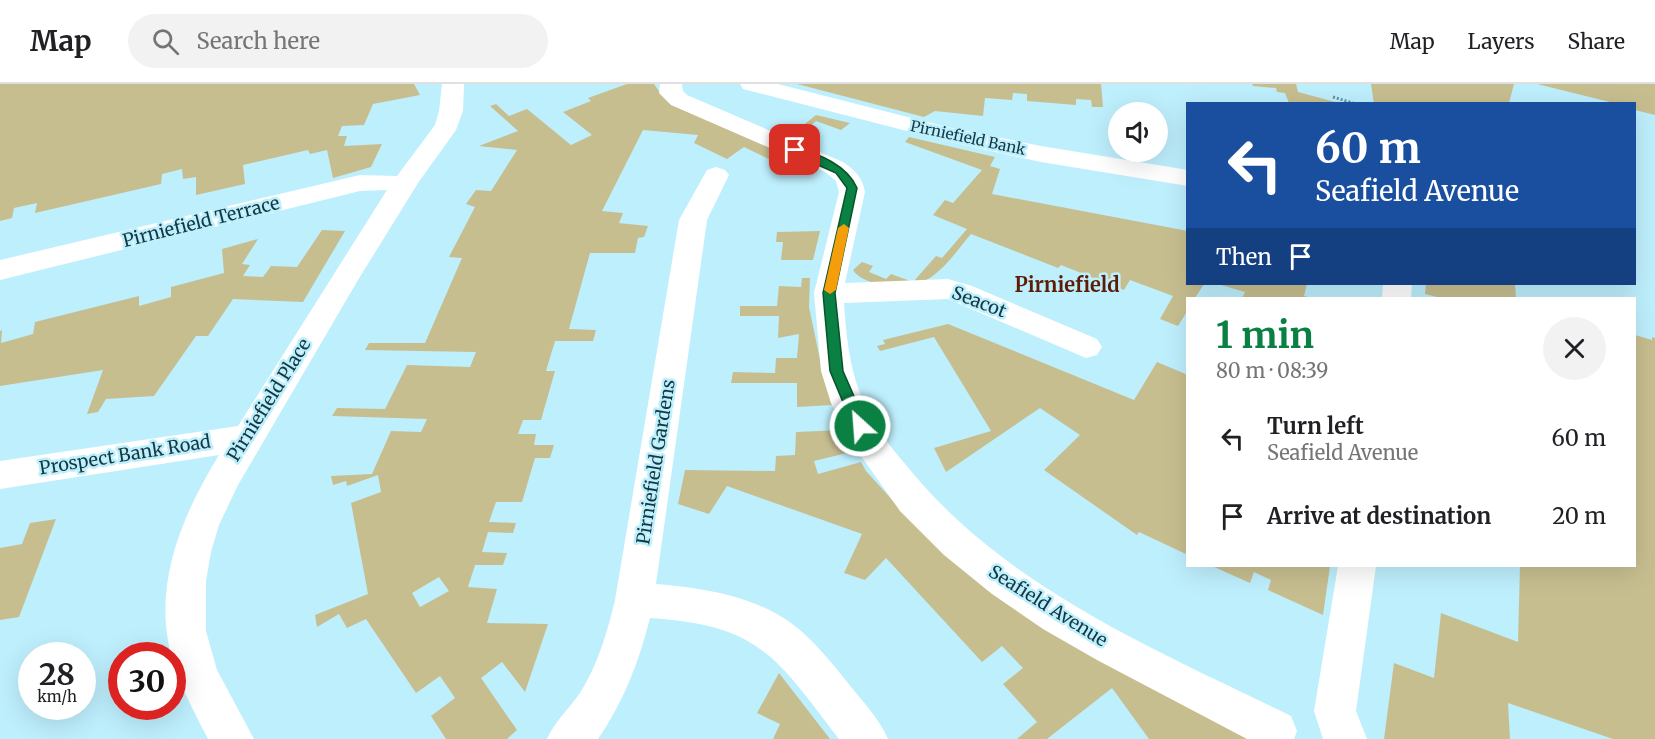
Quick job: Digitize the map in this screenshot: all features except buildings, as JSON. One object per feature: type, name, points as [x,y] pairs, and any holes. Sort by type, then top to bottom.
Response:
[{"type":"street","name":"Pirniefield Place","points":[[232,739],[199,680],[189,644],[185,615],[186,589],[194,543],[205,512],[227,469],[250,437],[334,293],[403,185],[449,121],[453,84]]},
{"type":"street","name":"Seafield Avenue","points":[[671,84],[670,93],[679,100],[834,167],[845,174],[852,192],[829,293],[837,371],[844,394],[867,440],[885,467],[917,505],[953,540],[1018,591],[1094,637],[1276,731]]},
{"type":"street","name":"Pirniefield Bank","points":[[751,84],[945,134],[1041,154],[1186,178]]},
{"type":"street","name":"Pirniefield Gardens","points":[[569,739],[603,692],[625,644],[634,600],[693,220],[716,175]]},
{"type":"street","name":"Pirniefield Terrace","points":[[0,270],[360,183],[403,185]]},
{"type":"street","name":"Seacot","points":[[829,293],[864,294],[948,289],[1086,347]]},
{"type":"street","name":"Prospect Bank Road","points":[[0,475],[250,437]]},
{"type":"street","points":[[1345,739],[1335,711],[1357,567]]},
{"type":"street","points":[[634,600],[700,606],[743,619],[763,629],[792,649],[866,739]]},
{"type":"path","points":[[1333,97],[1349,102]]},
{"type":"shaded area","points":[[0,84],[414,84],[420,95],[373,104],[364,125],[342,126],[338,136],[347,136],[344,146],[382,144],[371,167],[333,178],[327,150],[310,154],[308,150],[243,165],[245,184],[196,195],[196,177],[183,179],[182,169],[162,174],[161,184],[35,213],[37,203],[14,208],[12,218],[0,221]]},
{"type":"shaded area","points":[[627,84],[654,84],[661,94],[804,159],[787,168],[744,147],[727,159],[694,143],[698,135],[643,130],[602,211],[623,213],[619,223],[648,226],[644,237],[638,238],[635,253],[590,253],[569,329],[596,330],[593,341],[555,341],[546,371],[555,371],[541,420],[523,420],[518,434],[536,434],[534,445],[554,445],[550,458],[535,458],[522,502],[496,502],[489,522],[516,523],[513,533],[488,532],[482,552],[507,553],[503,565],[475,565],[468,587],[497,589],[487,623],[548,624],[525,692],[502,662],[481,678],[517,730],[507,739],[446,739],[431,716],[455,698],[440,676],[416,693],[366,619],[347,628],[339,614],[317,627],[315,615],[368,594],[351,503],[381,492],[378,475],[347,486],[346,481],[333,485],[331,476],[372,474],[391,431],[421,432],[427,419],[332,416],[337,408],[385,409],[407,365],[470,367],[476,352],[365,350],[369,343],[425,343],[462,258],[449,257],[475,207],[466,204],[476,190],[491,191],[517,150],[479,146],[518,131],[490,106],[496,104],[509,116],[527,109],[571,145],[592,135],[563,112],[591,101],[588,98]],"holes":[[[439,577],[449,591],[420,607],[412,593]]]},
{"type":"shaded area","points":[[797,84],[1101,84],[1103,107],[1092,107],[1091,100],[1076,99],[1076,105],[1027,101],[1027,94],[1013,93],[1012,100],[985,98],[983,116],[935,111],[924,117]]},
{"type":"shaded area","points":[[1252,84],[1296,84],[1298,92],[1335,102],[1289,102],[1285,93],[1277,92],[1276,88],[1253,86]]},
{"type":"shaded area","points":[[1371,84],[1514,84],[1509,102],[1374,102]]},
{"type":"shaded area","points":[[1537,84],[1655,84],[1655,115],[1636,110],[1636,102],[1610,102]]},
{"type":"shaded area","points":[[816,115],[850,123],[841,130],[816,121],[797,138],[791,135]]},
{"type":"shaded area","points":[[909,137],[995,157],[990,166],[1000,169],[992,194],[1186,231],[1186,285],[1203,285],[1196,297],[1186,297],[1186,313],[1178,326],[1160,319],[1173,296],[1130,280],[1124,290],[1061,265],[1058,268],[971,234],[946,264],[928,279],[900,285],[867,280],[853,270],[862,262],[873,266],[869,272],[886,279],[891,274],[913,282],[936,256],[942,258],[967,229],[933,215],[945,200],[953,203],[982,170],[905,142]]},
{"type":"shaded area","points":[[322,230],[345,231],[303,302],[233,299],[208,336],[196,336],[154,396],[106,399],[98,412],[87,414],[103,370],[0,386],[0,331],[2,330],[1,343],[33,334],[35,322],[139,296],[139,306],[171,297],[171,287],[224,273],[222,249],[258,239],[242,264],[250,265],[243,276],[263,277],[271,266],[297,267]]},
{"type":"shaded area","points":[[820,231],[813,260],[781,260],[783,242],[776,242],[777,232]]},
{"type":"shaded area","points":[[802,278],[810,278],[809,307],[832,405],[797,407],[797,383],[731,383],[733,372],[775,373],[776,358],[797,358],[799,334],[778,338],[779,316],[740,316],[740,306],[777,306],[779,286],[801,287]]},
{"type":"shaded area","points":[[1221,285],[1307,285],[1304,296],[1308,297],[1242,297],[1245,292]]},
{"type":"shaded area","points":[[1426,285],[1515,285],[1516,297],[1437,297],[1425,294]]},
{"type":"shaded area","points":[[948,324],[1134,400],[1157,362],[1186,374],[1186,554],[1139,532],[1137,535],[1044,470],[1080,435],[1040,408],[946,472],[934,448],[991,431],[934,337],[880,351],[877,346],[885,344],[883,340]]},
{"type":"shaded area","points":[[1636,335],[1652,340],[1652,337],[1655,338],[1655,739],[1613,739],[1508,703],[1510,739],[1384,739],[1394,663],[1434,678],[1441,613],[1518,642],[1520,567],[1636,567]]},
{"type":"shaded area","points":[[843,430],[855,451],[814,461],[818,474],[861,462],[866,471],[914,524],[1251,739],[1149,739],[1112,688],[1047,739],[1017,739],[1037,722],[1003,684],[1023,668],[1002,646],[982,662],[886,558],[865,580],[844,573],[862,534],[727,486],[709,514],[678,504],[685,470],[775,471],[776,456],[795,455],[796,432]]},
{"type":"shaded area","points":[[56,519],[19,617],[0,620],[0,548],[22,544],[30,523]]},
{"type":"shaded area","points":[[1214,567],[1330,567],[1323,615],[1268,590],[1271,580],[1254,572],[1250,583]]},
{"type":"shaded area","points":[[779,673],[830,739],[773,739],[780,724],[757,713]]},
{"type":"slow traffic","points":[[830,290],[844,228]]},
{"type":"district","name":"Pirniefield","points":[[1067,285]]},
{"type":"route","points":[[795,150],[845,174],[852,188],[829,293],[837,371],[844,394],[860,426]]}]
